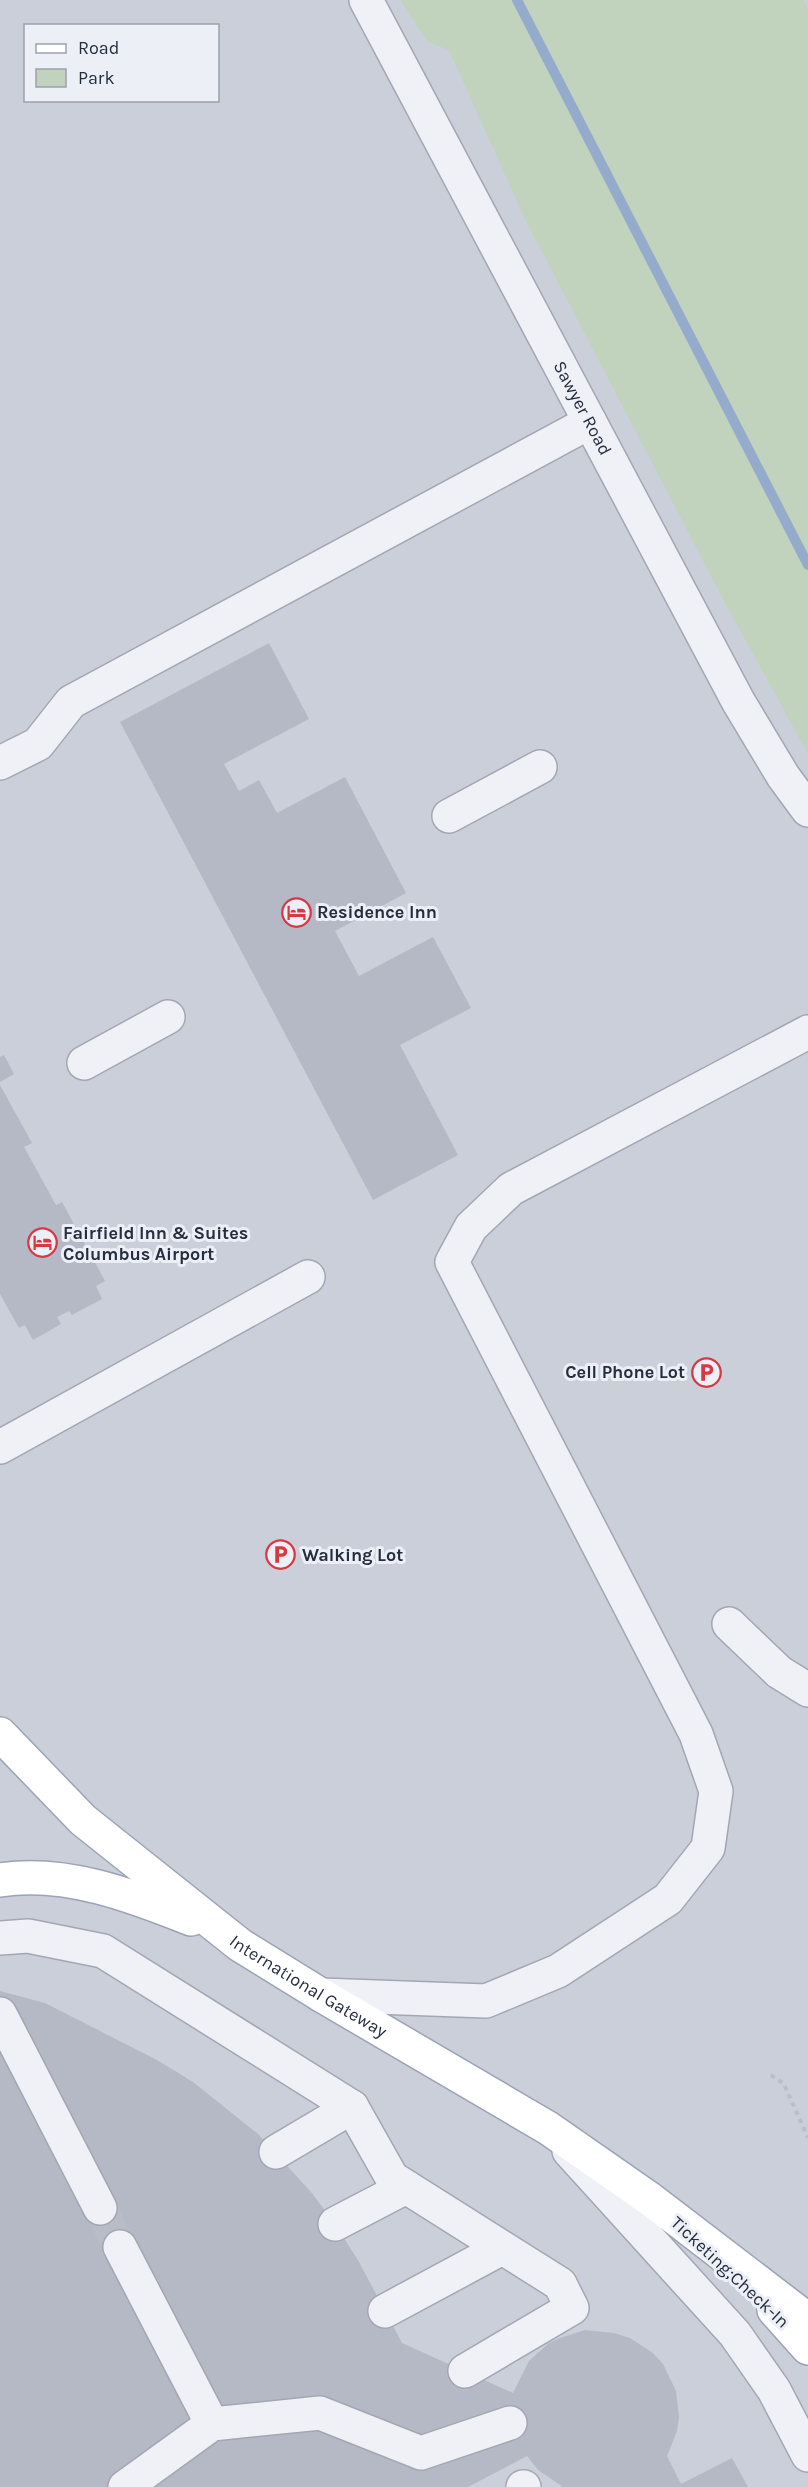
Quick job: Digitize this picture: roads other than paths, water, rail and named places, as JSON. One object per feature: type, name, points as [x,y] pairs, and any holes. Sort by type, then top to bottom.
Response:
[{"type":"main road","name":"International Gateway","points":[[0,1734],[83,1820],[240,1945],[548,2128],[650,2199]]},
{"type":"main road","points":[[0,1880],[54,1878],[100,1888],[164,1908],[201,1923],[240,1945]]},
{"type":"main road","points":[[650,2199],[808,2320]]},
{"type":"main road","name":"Ticketing;Check-In","points":[[650,2199],[775,2311],[808,2348]]},
{"type":"street","name":"Sawyer Road","points":[[366,0],[738,701],[783,776],[808,810]]},
{"type":"street","points":[[0,763],[38,744],[72,702],[590,422]]},
{"type":"street","points":[[449,816],[540,767]]},
{"type":"street","points":[[84,1063],[168,1017]]},
{"type":"street","points":[[321,1995],[486,2001],[558,1971],[668,1899],[708,1848],[716,1791],[696,1734],[452,1262],[471,1227],[511,1189],[808,1032]]},
{"type":"street","points":[[0,1447],[308,1277]]},
{"type":"street","points":[[729,1624],[779,1672],[808,1690]]},
{"type":"street","points":[[0,1938],[28,1936],[103,1951],[352,2107],[392,2178],[560,2284],[572,2308],[465,2371]]},
{"type":"street","points":[[0,2014],[100,2208]]},
{"type":"street","points":[[276,2152],[352,2107]]},
{"type":"street","points":[[548,2128],[735,2334],[774,2390],[808,2455]]},
{"type":"street","points":[[335,2224],[406,2187]]},
{"type":"street","points":[[120,2247],[212,2424]]},
{"type":"street","points":[[386,2311],[502,2248]]},
{"type":"street","points":[[124,2487],[212,2424],[321,2414],[421,2453],[510,2423]]},
{"type":"waterway","points":[[517,0],[808,565]]},
{"type":"tunnel","points":[[100,2208],[120,2247]]},
{"type":"place","name":"Residence Inn","points":[[296,912]]},
{"type":"place","name":"Fairfield Inn & Suites Columbus Airport","points":[[42,1243]]},
{"type":"place","name":"Cell Phone Lot","points":[[706,1372]]},
{"type":"place","name":"Walking Lot","points":[[281,1555]]}]
